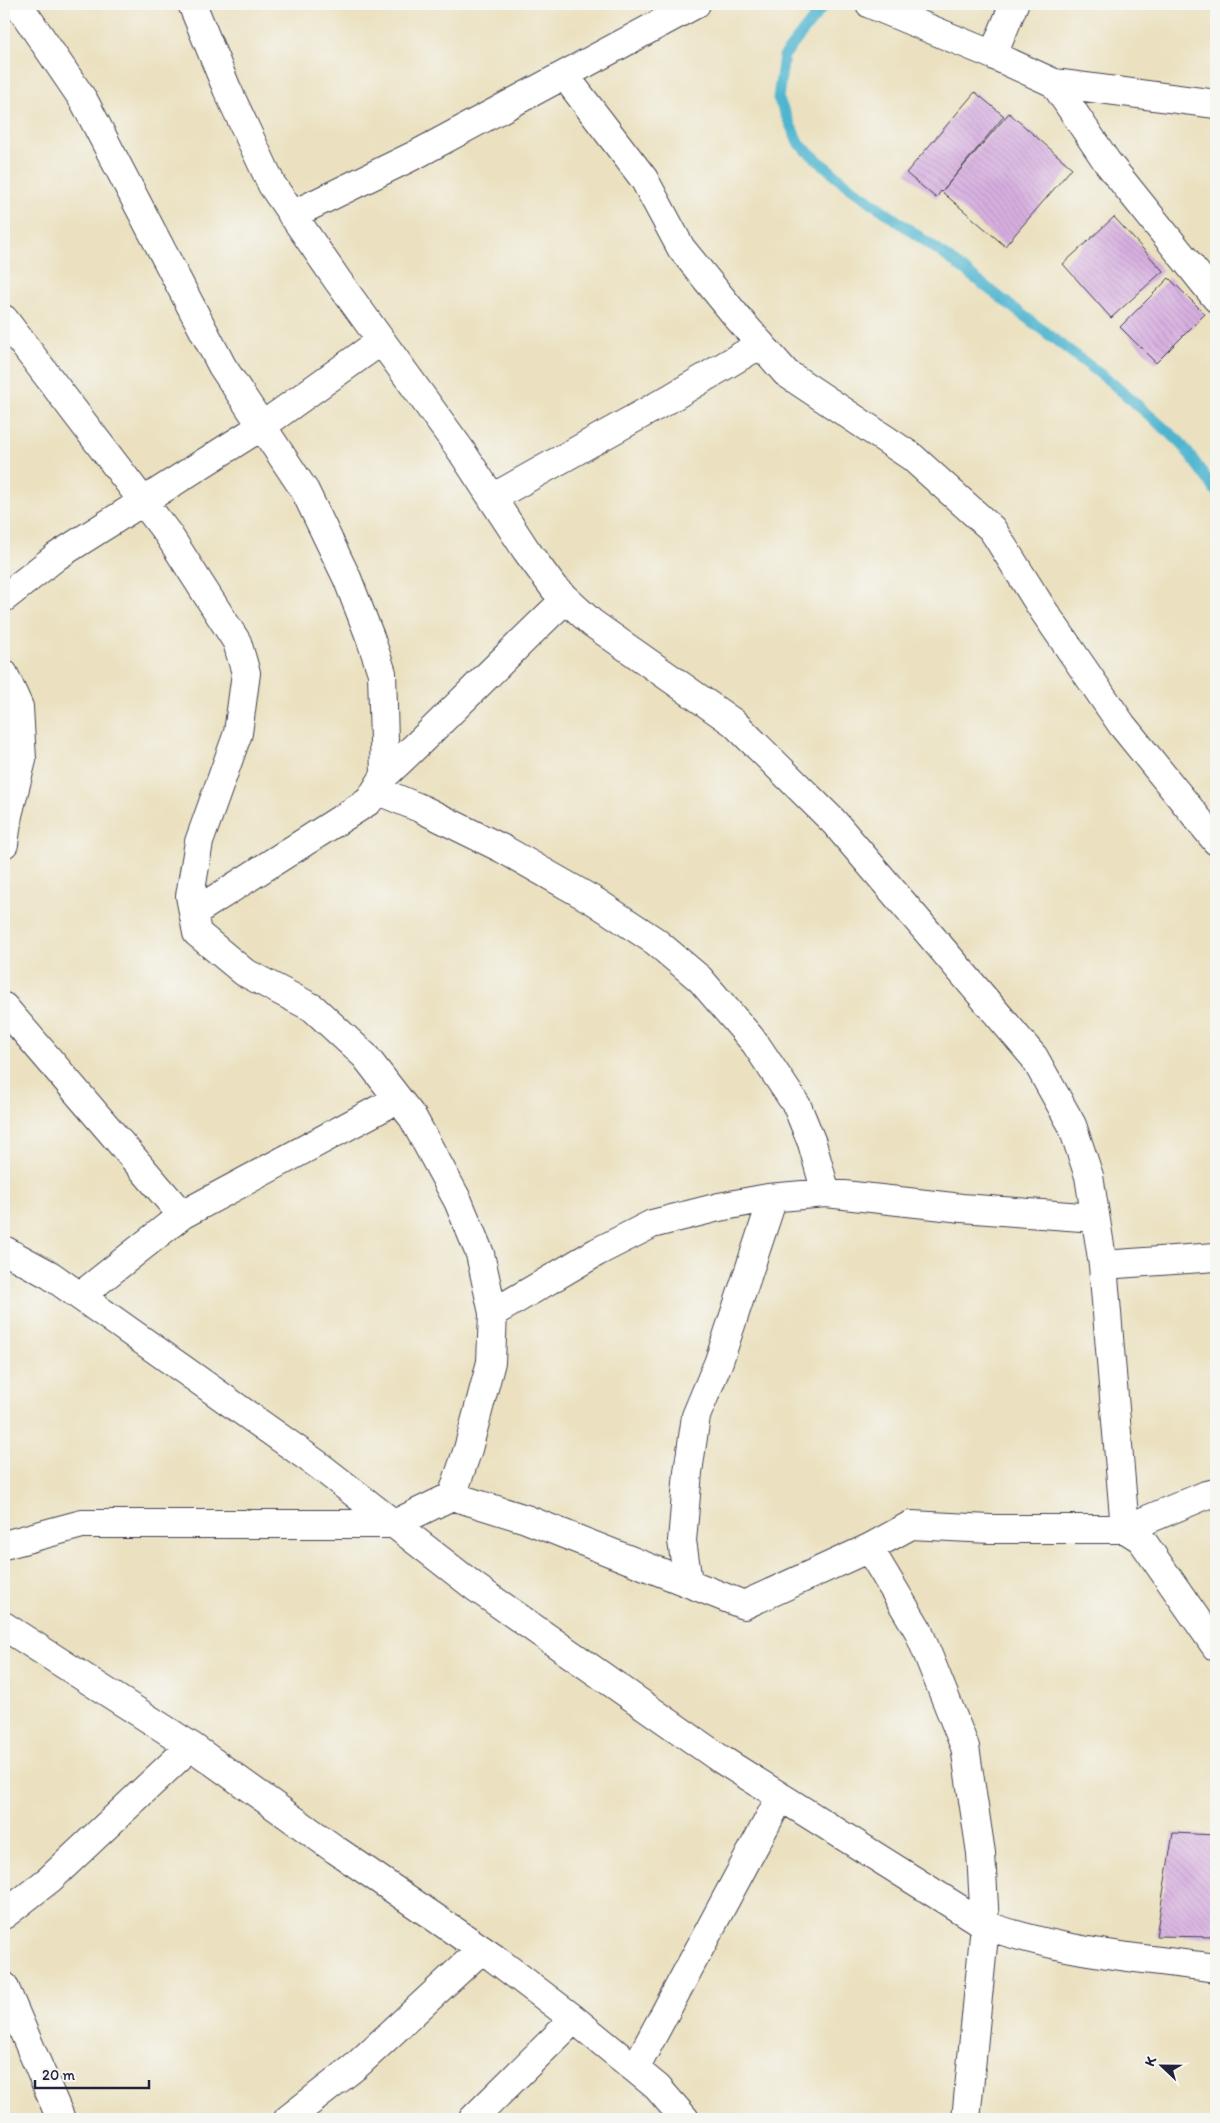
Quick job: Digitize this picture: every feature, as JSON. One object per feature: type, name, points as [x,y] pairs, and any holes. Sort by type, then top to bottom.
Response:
[{"type":"street","points":[[18,4],[84,101],[222,366],[305,491],[347,578],[382,674],[380,782]]},
{"type":"street","points":[[192,4],[227,89],[272,185],[381,341],[460,449],[526,550],[554,588],[592,623],[734,723],[834,822],[1034,1057],[1072,1125],[1089,1176],[1103,1264],[1125,1529]]},
{"type":"street","points":[[292,215],[419,153],[696,4]]},
{"type":"street","points":[[870,4],[993,54],[1054,83],[1216,104]]},
{"type":"street","points":[[993,54],[1014,4]]},
{"type":"street","points":[[565,76],[644,179],[681,248],[786,373],[912,457],[992,529],[1043,610],[1122,725],[1216,841]]},
{"type":"street","points":[[1054,83],[1107,162],[1216,298]]},
{"type":"street","points":[[4,319],[168,534],[237,642],[246,673],[238,733],[198,842],[190,896],[197,933],[244,972],[313,1008],[365,1056],[413,1118],[458,1201],[480,1254],[492,1313],[491,1362],[468,1449],[452,1496]]},
{"type":"street","points":[[4,598],[57,556],[262,426],[381,341]]},
{"type":"street","points":[[492,498],[669,399],[761,344]]},
{"type":"street","points":[[193,913],[369,801],[380,782],[459,706],[520,642],[566,599]]},
{"type":"street","points":[[4,674],[18,707],[22,760],[8,815],[4,844]]},
{"type":"street","points":[[380,782],[422,809],[503,849],[596,902],[654,941],[700,979],[755,1043],[797,1106],[812,1143],[826,1193]]},
{"type":"street","points":[[4,1007],[182,1215]]},
{"type":"street","points":[[80,1296],[182,1215],[398,1099]]},
{"type":"street","points":[[492,1313],[598,1252],[652,1224],[720,1207],[773,1198],[826,1193],[962,1208],[1095,1218]]},
{"type":"street","points":[[688,1582],[682,1541],[688,1472],[696,1416],[719,1361],[773,1198]]},
{"type":"street","points":[[4,1250],[50,1275],[317,1464],[483,1593],[719,1758],[985,1925],[1020,1937],[1080,1950],[1216,1968]]},
{"type":"street","points":[[1103,1264],[1216,1257]]},
{"type":"street","points":[[4,1545],[82,1524],[394,1524],[452,1496],[526,1519],[744,1604],[869,1548],[911,1525],[990,1529],[1125,1529],[1206,1495],[1216,1494]]},
{"type":"street","points":[[1125,1529],[1141,1538],[1216,1647]]},
{"type":"street","points":[[869,1548],[918,1630],[965,1748],[981,1853],[985,1925],[966,2119]]},
{"type":"street","points":[[4,1626],[190,1746],[481,1950],[574,2019],[657,2087],[685,2119]]},
{"type":"street","points":[[4,1915],[50,1879],[190,1746]]},
{"type":"street","points":[[635,2069],[780,1798]]},
{"type":"street","points":[[288,2119],[356,2066],[481,1950]]},
{"type":"street","points":[[4,1986],[61,2119]]},
{"type":"street","points":[[473,2119],[574,2019]]},
{"type":"building","points":[[975,92],[1004,116],[943,190],[1009,113],[1072,168],[1005,246],[941,191],[936,198],[906,173]]},
{"type":"building","points":[[1114,217],[1163,271],[1111,318],[1063,264]]},
{"type":"building","points":[[1169,278],[1205,314],[1156,363],[1120,327]]},
{"type":"building","points":[[1173,1833],[1216,1835],[1216,1937],[1156,1936]]},
{"type":"waterway","points":[[825,4],[784,56],[778,98],[799,144],[842,181],[939,251],[1112,383],[1180,442],[1216,491]]}]
